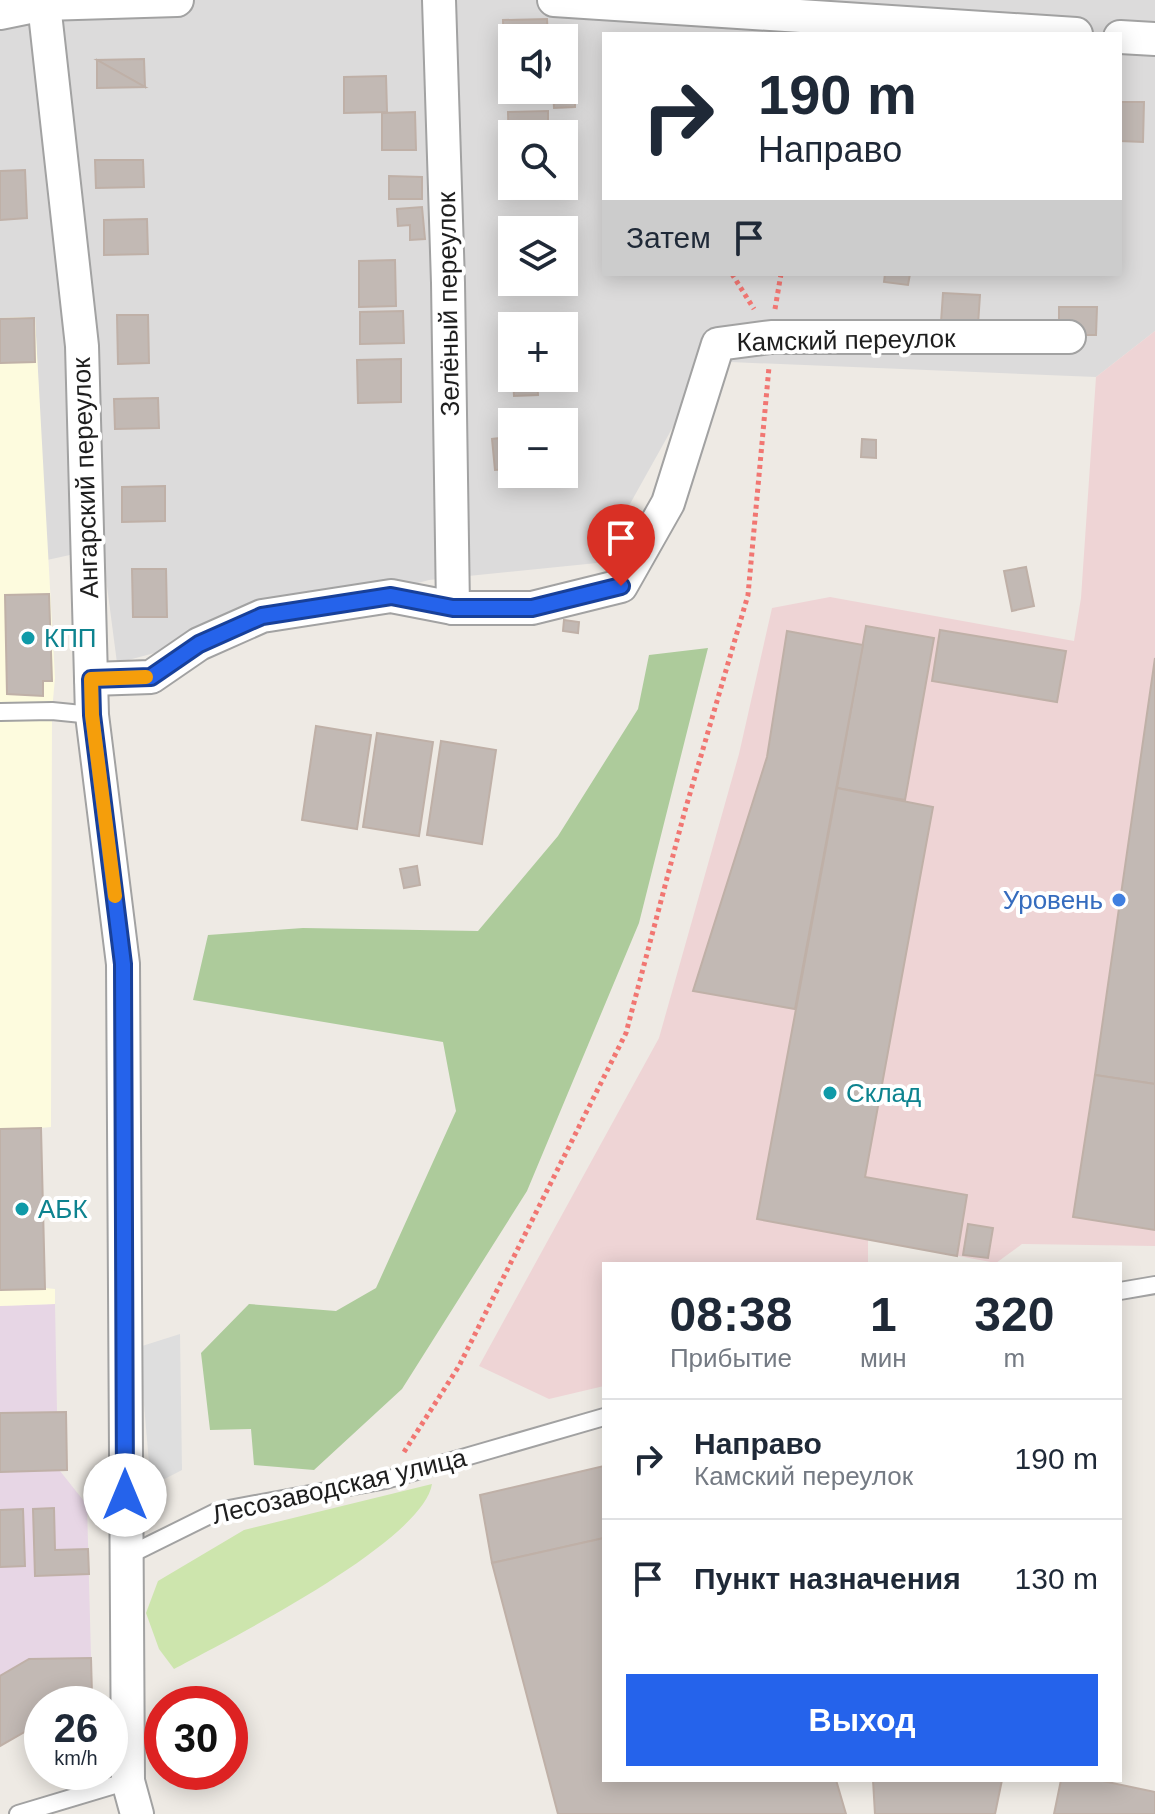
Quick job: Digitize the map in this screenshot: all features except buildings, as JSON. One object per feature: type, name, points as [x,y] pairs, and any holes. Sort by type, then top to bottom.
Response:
[{"type":"street","points":[[0,13],[44,4],[177,0]]},
{"type":"street","name":"Зелёный переулок","points":[[439,0],[448,283],[453,608]]},
{"type":"street","points":[[554,0],[1045,32]]},
{"type":"street","name":"Ангарский переулок","points":[[44,4],[82,346],[92,715],[123,964],[127,1686]]},
{"type":"street","points":[[1122,37],[1155,39]]},
{"type":"street","name":"Камский переулок","points":[[91,679],[151,677],[199,644],[262,616],[391,596],[453,608],[532,608],[621,586],[668,503],[718,344],[771,337],[1069,337]]},
{"type":"street","name":"Ангарский переулок","points":[[128,1781],[137,1814]]},
{"type":"lane","points":[[0,712],[52,711],[92,715]]},
{"type":"lane","points":[[1122,1291],[1155,1285]]},
{"type":"lane","name":"Лесозаводская улица","points":[[125,1557],[218,1511],[386,1480],[602,1418]]},
{"type":"lane","points":[[18,1814],[98,1790]]},
{"type":"path","points":[[733,276],[771,337]]},
{"type":"path","points":[[386,1480],[459,1366],[626,1033],[684,814],[748,595],[771,337],[781,276]]},
{"type":"shaded area","points":[[0,0],[1155,0],[1155,331],[1096,377],[730,362],[693,391],[597,563],[429,580],[117,663],[102,548],[47,560],[35,317],[0,318]]},
{"type":"shaded area","points":[[35,317],[55,678],[52,711],[51,1127],[41,1128],[45,1288],[55,1289],[55,1304],[0,1306],[0,318]]},
{"type":"shaded area","points":[[1155,331],[1155,1246],[1022,1244],[997,1262],[991,1262],[868,1239],[868,1262],[602,1262],[602,1386],[549,1399],[479,1366],[659,1038],[739,754],[772,608],[830,597],[1074,641],[1081,598],[1096,377]]},
{"type":"shaded area","points":[[55,1304],[57,1411],[66,1412],[67,1470],[60,1471],[87,1505],[92,1686],[24,1686],[24,1732],[0,1745],[0,1306]]},
{"type":"shaded area","points":[[180,1334],[182,1470],[151,1486],[139,1347]]},
{"type":"green space","points":[[708,648],[639,923],[527,1191],[402,1389],[314,1470],[254,1465],[251,1429],[210,1430],[201,1353],[249,1304],[336,1311],[376,1288],[456,1111],[443,1042],[193,1000],[208,935],[303,928],[478,931],[558,836],[638,709],[649,655]]},
{"type":"green space","points":[[432,1484],[421,1507],[395,1533],[361,1560],[277,1613],[174,1669],[159,1649],[146,1613],[158,1581],[244,1530]]},
{"type":"slow traffic","points":[[115,896],[92,715],[91,679],[146,677]]},
{"type":"place","name":"КПП","points":[[28,638]]},
{"type":"place","name":"Уровень","points":[[1119,900]]},
{"type":"place","name":"Склад","points":[[830,1093]]},
{"type":"place","name":"АБК","points":[[22,1209]]},
{"type":"route","points":[[125,1495],[123,964],[92,715],[91,679],[151,677],[199,644],[262,616],[391,596],[453,608],[532,608],[621,586]]}]
